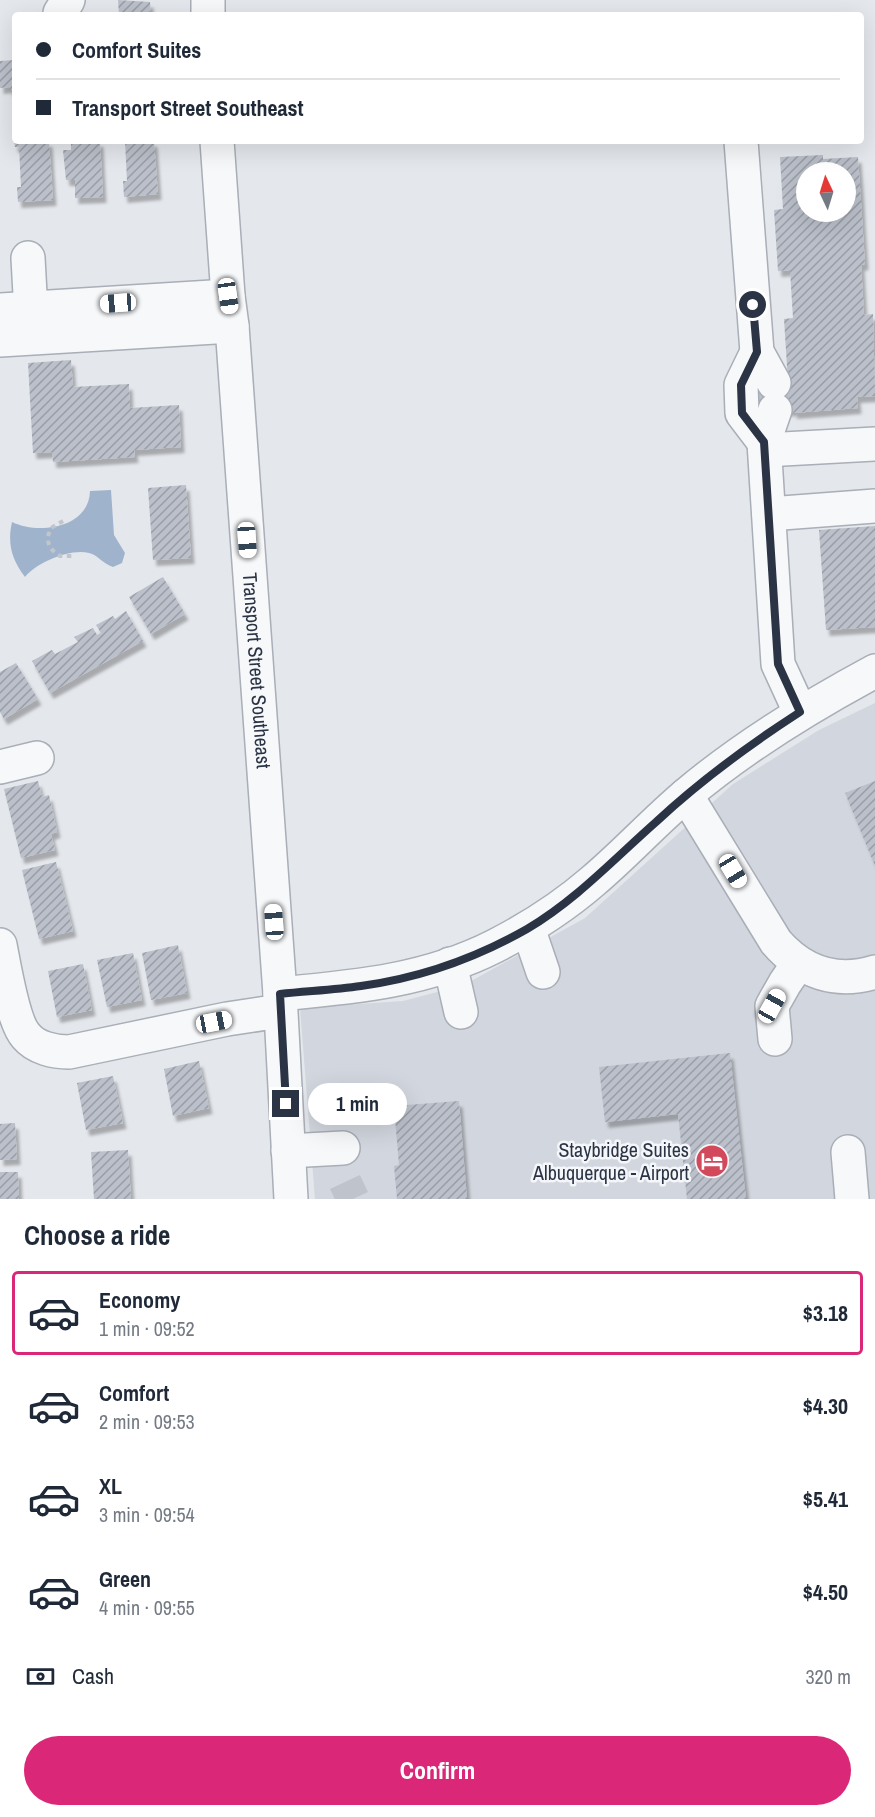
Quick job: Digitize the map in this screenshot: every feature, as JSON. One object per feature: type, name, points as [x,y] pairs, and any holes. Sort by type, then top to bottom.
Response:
[{"type":"street","name":"Transport Street Southeast","points":[[217,144],[280,1002],[291,1199]]},
{"type":"street","points":[[741,144],[757,352],[775,397],[764,446],[778,664],[800,712]]},
{"type":"street","points":[[0,340],[21,319],[28,258]]},
{"type":"street","points":[[21,319],[230,311]]},
{"type":"street","points":[[757,352],[741,385],[742,413],[764,446]]},
{"type":"street","points":[[764,446],[875,444]]},
{"type":"street","points":[[768,513],[875,506]]},
{"type":"street","points":[[0,945],[13,1006],[25,1036],[52,1052],[69,1052],[201,1024],[280,1002],[395,981],[450,964],[493,947],[528,928],[561,906],[593,882],[686,795],[733,758],[800,712],[875,671]]},
{"type":"street","points":[[0,767],[37,758]]},
{"type":"street","points":[[686,795],[776,942],[798,964],[829,976],[847,977],[875,972]]},
{"type":"street","points":[[528,928],[543,972]]},
{"type":"street","points":[[450,964],[462,1012]]},
{"type":"street","points":[[775,1039],[772,1006],[784,983],[798,964]]},
{"type":"street","points":[[288,1151],[343,1148]]},
{"type":"street","points":[[848,1152],[852,1199]]},
{"type":"path","points":[[63,521],[51,528],[48,542],[50,548],[60,556],[73,556]]},
{"type":"shaded area","points":[[875,703],[875,1199],[315,1199],[300,1008],[403,1001],[464,985],[585,918],[733,784],[819,730]]},
{"type":"water","points":[[111,490],[114,535],[125,553],[122,563],[113,567],[92,554],[73,553],[45,562],[25,577],[12,551],[10,537],[12,522],[35,528],[61,525],[81,513],[90,491]]},
{"type":"building","points":[[118,0],[150,2],[151,12],[119,12]]},
{"type":"building","points":[[12,60],[12,90],[9,90],[9,87],[0,88],[0,61]]},
{"type":"building","points":[[14,144],[49,144],[53,200],[18,202],[17,187],[21,187],[19,147],[15,147]]},
{"type":"building","points":[[71,144],[100,144],[103,197],[75,198],[75,180],[66,180],[63,150],[71,150]]},
{"type":"building","points":[[125,144],[154,144],[158,194],[124,197],[123,181],[127,181]]},
{"type":"building","points":[[823,155],[823,159],[858,157],[865,264],[861,265],[864,315],[873,314],[875,396],[857,397],[858,408],[793,413],[794,410],[753,412],[751,385],[788,382],[784,319],[793,318],[790,270],[778,271],[774,210],[783,209],[780,157]]},
{"type":"building","points":[[71,360],[73,387],[129,384],[130,408],[179,405],[181,447],[134,450],[135,457],[53,462],[52,452],[33,453],[28,363]]},
{"type":"building","points":[[186,485],[191,558],[153,560],[148,488]]},
{"type":"building","points":[[875,526],[875,627],[826,630],[819,530]]},
{"type":"building","points":[[163,577],[185,614],[151,634],[129,597]]},
{"type":"building","points":[[126,611],[143,641],[50,693],[32,661],[52,650],[55,654],[78,642],[74,637],[93,628],[97,635],[101,633],[96,625],[113,616],[115,619]]},
{"type":"building","points":[[16,663],[38,699],[4,719],[0,712],[0,672]]},
{"type":"building","points":[[38,781],[42,797],[49,795],[57,832],[51,834],[55,850],[21,858],[4,789]]},
{"type":"building","points":[[875,781],[875,866],[845,793]]},
{"type":"building","points":[[56,862],[73,931],[39,939],[22,870]]},
{"type":"building","points":[[178,945],[187,993],[151,1000],[142,953]]},
{"type":"building","points":[[133,953],[142,1000],[107,1007],[97,960]]},
{"type":"building","points":[[83,964],[92,1010],[57,1017],[48,971]]},
{"type":"building","name":"Staybridge Suites Albuquerque - Airport","points":[[730,1053],[746,1199],[687,1199],[678,1114],[605,1122],[599,1067]]},
{"type":"building","points":[[199,1061],[209,1108],[173,1116],[164,1069]]},
{"type":"building","points":[[113,1076],[123,1123],[86,1130],[77,1083]]},
{"type":"building","points":[[459,1101],[467,1199],[397,1199],[394,1166],[399,1165],[394,1106]]},
{"type":"building","points":[[15,1123],[17,1159],[0,1160],[0,1124]]},
{"type":"building","points":[[128,1150],[131,1199],[94,1199],[91,1152]]},
{"type":"building","points":[[0,1172],[18,1172],[19,1199],[0,1199]]},
{"type":"tunnel","points":[[345,1182],[353,1199]]},
{"type":"place","name":"Staybridge Suites Albuquerque - Airport","points":[[712,1161]]},
{"type":"route","points":[[286,1104],[280,994],[360,987],[395,981],[461,961],[493,947],[528,928],[593,882],[686,795],[733,758],[800,712],[778,664],[764,442],[742,413],[741,385],[757,352],[753,305]]}]
